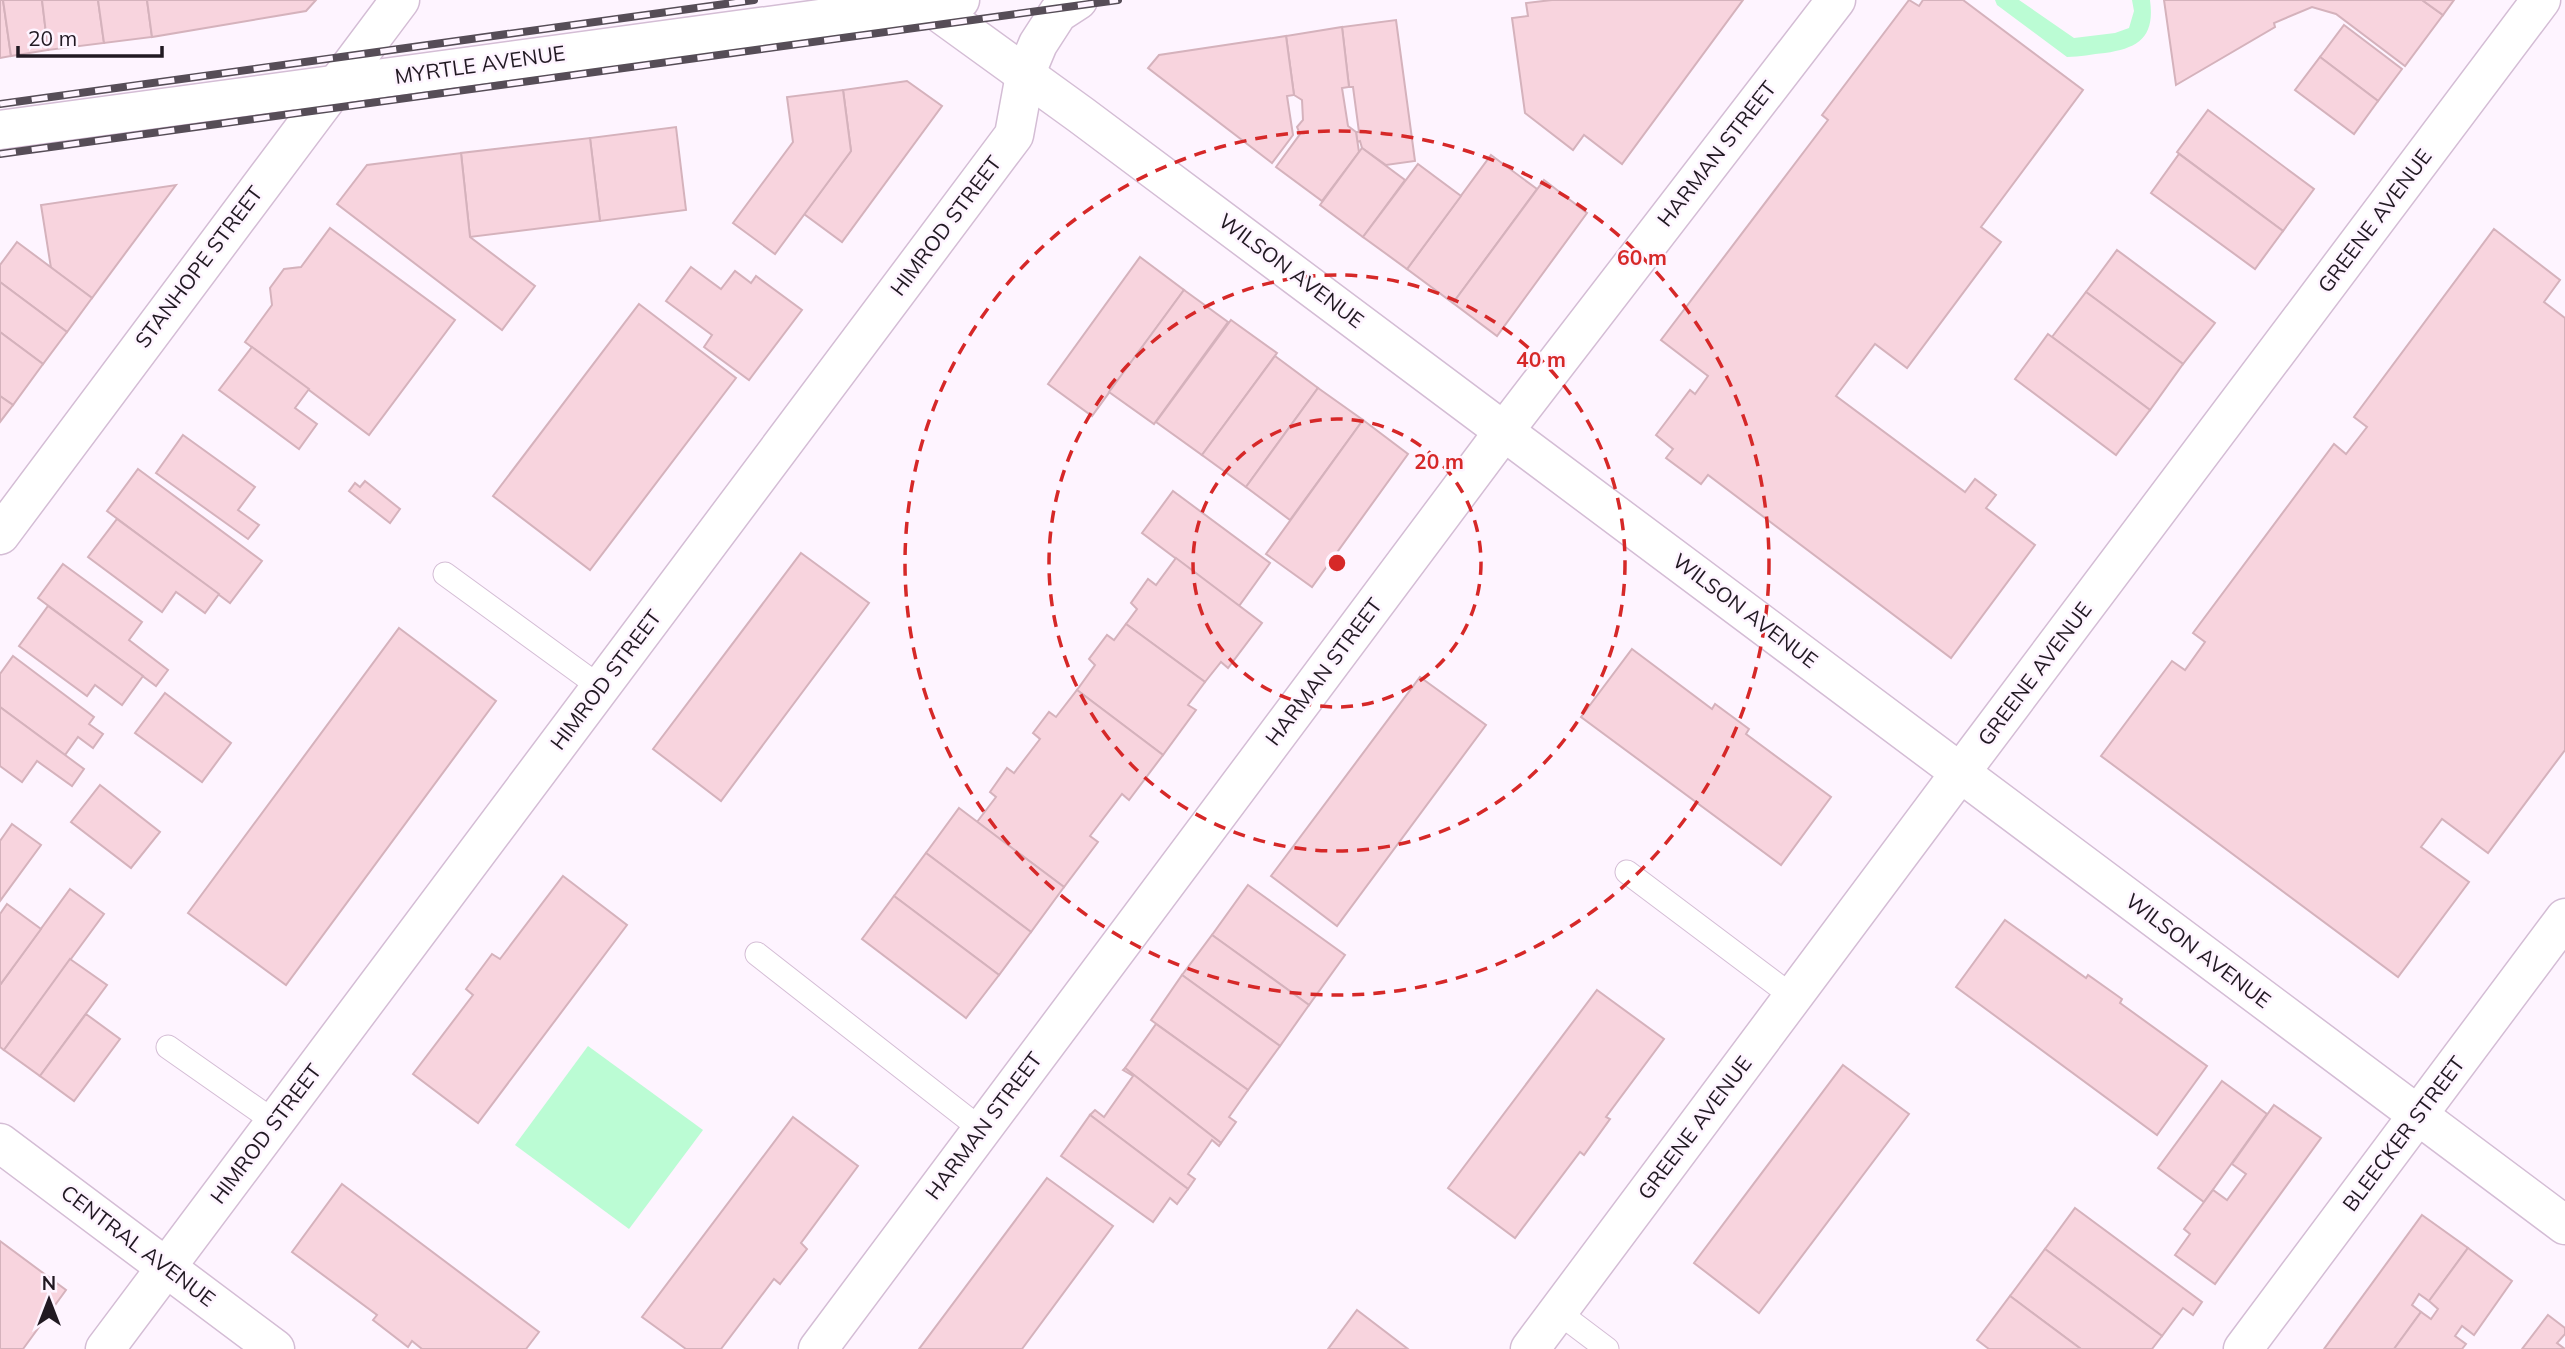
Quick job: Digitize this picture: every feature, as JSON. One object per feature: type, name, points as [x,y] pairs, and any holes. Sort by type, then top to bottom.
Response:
[{"type":"street","name":"STANHOPE STREET","points":[[0,535],[400,0]]},
{"type":"street","name":"HIMROD STREET","points":[[105,1349],[1014,135],[1025,75],[1038,44],[1058,13],[1078,0]]},
{"type":"street","name":"HARMAN STREET","points":[[818,1349],[1504,431],[1836,0]]},
{"type":"street","name":"GREENE AVENUE","points":[[1530,1349],[2541,0]]},
{"type":"street","name":"MYRTLE AVENUE","points":[[0,130],[335,86],[937,1]]},
{"type":"street","name":"WILSON AVENUE","points":[[937,1],[1025,75],[2565,1225]]},
{"type":"street","name":"BLEECKER STREET","points":[[2243,1349],[2565,918]]},
{"type":"street","name":"CENTRAL AVENUE","points":[[0,1143],[275,1349]]},
{"type":"lane","points":[[446,574],[600,687]]},
{"type":"lane","points":[[1627,872],[1793,997]]},
{"type":"lane","points":[[757,954],[982,1130]]},
{"type":"lane","points":[[168,1047],[275,1122]]},
{"type":"lane","points":[[1558,1312],[1607,1349]]},
{"type":"green space","points":[[1995,0],[2019,0],[2074,38],[2115,33],[2129,28],[2134,11],[2132,0],[2150,0],[2150,23],[2142,38],[2127,48],[2067,57],[1997,5]]},
{"type":"green space","points":[[588,1046],[703,1130],[629,1229],[515,1145]]},
{"type":"building","points":[[0,0],[3,0],[11,56],[0,58]]},
{"type":"building","points":[[3,0],[42,0],[48,50],[11,56]]},
{"type":"building","points":[[42,0],[98,0],[104,43],[48,50]]},
{"type":"building","points":[[98,0],[147,0],[152,37],[104,43]]},
{"type":"building","points":[[147,0],[316,0],[306,11],[152,37]]},
{"type":"building","points":[[1552,0],[1743,0],[1622,164],[1584,135],[1573,150],[1525,113],[1512,18],[1528,16],[1526,3]]},
{"type":"building","points":[[1909,0],[1919,6],[1923,0],[1963,0],[2083,90],[1981,227],[2001,242],[1907,368],[1875,344],[1836,396],[1965,492],[1975,479],[1996,495],[1986,508],[2035,545],[1951,658],[1708,475],[1701,484],[1666,458],[1673,449],[1656,435],[1690,390],[1695,394],[1708,376],[1661,340],[1828,120],[1822,115]]},
{"type":"building","points":[[2164,0],[2422,0],[2443,15],[2405,66],[2336,14],[2312,7],[2274,23],[2275,27],[2176,85]]},
{"type":"building","points":[[2422,0],[2454,0],[2443,15]]},
{"type":"building","points":[[1396,20],[1415,161],[1386,165],[1362,148],[1360,141],[1357,142],[1356,132],[1359,132],[1353,87],[1349,87],[1342,27]]},
{"type":"building","points":[[2344,25],[2402,69],[2378,101],[2320,57]]},
{"type":"building","points":[[1342,27],[1349,87],[1342,88],[1348,126],[1356,132],[1359,152],[1322,201],[1276,167],[1300,134],[1297,127],[1303,120],[1302,100],[1294,95],[1286,36]]},
{"type":"building","points":[[1286,36],[1294,95],[1287,96],[1293,135],[1272,163],[1148,68],[1159,55]]},
{"type":"building","points":[[2320,57],[2378,101],[2354,134],[2295,90]]},
{"type":"building","points":[[907,81],[942,106],[842,242],[804,214],[851,151],[843,90]]},
{"type":"building","points":[[843,90],[851,151],[775,254],[733,223],[793,142],[787,97]]},
{"type":"building","points":[[2208,110],[2314,189],[2283,231],[2177,152]]},
{"type":"building","points":[[676,127],[686,210],[600,221],[590,138]]},
{"type":"building","points":[[590,138],[600,221],[470,237],[461,153]]},
{"type":"building","points":[[1362,148],[1405,180],[1363,237],[1320,205]]},
{"type":"building","points":[[461,153],[470,237],[535,286],[502,330],[337,204],[367,165]]},
{"type":"building","points":[[2179,154],[2283,231],[2255,269],[2151,193]]},
{"type":"building","points":[[1491,155],[1537,189],[1453,303],[1407,269]]},
{"type":"building","points":[[1418,164],[1461,196],[1407,269],[1363,237]]},
{"type":"building","points":[[1544,180],[1587,213],[1497,336],[1453,303]]},
{"type":"building","points":[[176,185],[92,298],[51,268],[41,205]]},
{"type":"building","points":[[330,228],[455,320],[369,435],[245,342],[272,305],[270,288],[284,269],[301,267]]},
{"type":"building","points":[[2494,229],[2560,280],[2544,302],[2565,318],[2565,750],[2488,853],[2442,819],[2421,847],[2469,882],[2398,977],[2101,756],[2172,661],[2185,670],[2205,642],[2193,633],[2334,444],[2346,454],[2367,427],[2354,417]]},
{"type":"building","points":[[17,242],[92,298],[67,332],[0,282],[0,265]]},
{"type":"building","points":[[2117,250],[2215,323],[2183,364],[2086,292]]},
{"type":"building","points":[[1140,257],[1184,290],[1092,416],[1048,384]]},
{"type":"building","points":[[691,267],[721,289],[735,271],[751,283],[756,276],[802,310],[749,380],[704,347],[712,335],[666,301]]},
{"type":"building","points":[[0,282],[67,332],[43,364],[0,332]]},
{"type":"building","points":[[1184,290],[1228,322],[1154,424],[1109,392]]},
{"type":"building","points":[[2086,292],[2183,364],[2150,410],[2052,337]]},
{"type":"building","points":[[639,304],[736,378],[590,570],[493,496]]},
{"type":"building","points":[[1231,320],[1277,353],[1202,455],[1156,422]]},
{"type":"building","points":[[0,332],[43,364],[13,405],[0,396]]},
{"type":"building","points":[[2048,334],[2150,410],[2116,455],[2015,379]]},
{"type":"building","points":[[252,347],[309,389],[295,408],[317,424],[299,449],[219,390]]},
{"type":"building","points":[[1275,356],[1318,388],[1246,487],[1202,455]]},
{"type":"building","points":[[1318,388],[1363,420],[1290,520],[1246,487]]},
{"type":"building","points":[[0,396],[13,405],[0,422]]},
{"type":"building","points":[[1363,420],[1408,454],[1312,587],[1266,554]]},
{"type":"building","points":[[183,435],[255,487],[238,510],[259,525],[248,539],[156,473]]},
{"type":"building","points":[[138,469],[262,561],[230,603],[107,511]]},
{"type":"building","points":[[365,481],[400,509],[390,523],[349,491],[355,483],[360,487]]},
{"type":"building","points":[[1173,491],[1270,563],[1239,606],[1142,533]]},
{"type":"building","points":[[117,519],[219,594],[205,613],[176,592],[162,612],[88,557]]},
{"type":"building","points":[[801,553],[869,603],[721,801],[653,749]]},
{"type":"building","points":[[1176,558],[1262,623],[1228,668],[1221,662],[1205,682],[1126,624],[1137,609],[1131,603],[1148,579],[1156,585]]},
{"type":"building","points":[[63,564],[142,622],[129,640],[168,670],[156,686],[38,598]]},
{"type":"building","points":[[48,606],[143,676],[122,705],[95,685],[87,696],[19,646]]},
{"type":"building","points":[[1126,624],[1205,682],[1188,705],[1196,710],[1163,755],[1077,690],[1095,665],[1089,659],[1107,635],[1114,640]]},
{"type":"building","points":[[399,628],[496,701],[286,985],[188,913]]},
{"type":"building","points":[[1632,649],[1712,709],[1715,704],[1749,729],[1746,734],[1831,797],[1781,865],[1581,717]]},
{"type":"building","points":[[13,656],[94,717],[89,724],[103,734],[93,748],[78,737],[65,755],[0,707],[0,674]]},
{"type":"building","points":[[1420,677],[1486,725],[1337,926],[1271,876]]},
{"type":"building","points":[[1077,690],[1163,755],[1129,800],[1122,794],[1090,836],[1098,842],[1064,887],[977,822],[996,797],[990,792],[1007,768],[1014,773],[1040,739],[1033,733],[1049,712],[1056,717]]},
{"type":"building","points":[[165,693],[231,743],[202,782],[135,733]]},
{"type":"building","points":[[0,707],[84,769],[72,786],[37,761],[22,782],[0,766]]},
{"type":"building","points":[[100,785],[160,832],[131,868],[71,822]]},
{"type":"building","points":[[959,808],[1064,887],[1031,932],[926,853]]},
{"type":"building","points":[[12,824],[41,845],[0,901],[0,841]]},
{"type":"building","points":[[926,853],[1031,932],[999,975],[894,896]]},
{"type":"building","points":[[563,876],[627,925],[478,1123],[413,1074],[473,995],[466,989],[492,954],[500,959]]},
{"type":"building","points":[[1248,885],[1345,955],[1309,1005],[1212,935]]},
{"type":"building","points":[[70,889],[104,914],[4,1050],[0,1047],[0,985]]},
{"type":"building","points":[[894,896],[999,975],[966,1018],[862,939]]},
{"type":"building","points":[[7,904],[41,929],[0,985],[0,914]]},
{"type":"building","points":[[2005,920],[2086,978],[2088,975],[2122,999],[2120,1003],[2207,1066],[2157,1135],[1956,987]]},
{"type":"building","points":[[1212,935],[1309,1005],[1280,1046],[1182,975]]},
{"type":"building","points":[[70,959],[107,985],[40,1076],[4,1050]]},
{"type":"building","points":[[1182,975],[1280,1046],[1248,1090],[1151,1020]]},
{"type":"building","points":[[1597,990],[1664,1039],[1606,1117],[1610,1119],[1584,1155],[1580,1152],[1515,1238],[1448,1188]]},
{"type":"building","points":[[86,1014],[120,1039],[74,1101],[40,1076]]},
{"type":"building","points":[[1156,1024],[1248,1090],[1229,1117],[1236,1122],[1221,1143],[1125,1068]]},
{"type":"building","points":[[1843,1065],[1909,1114],[1759,1313],[1694,1263]]},
{"type":"building","points":[[1125,1068],[1221,1143],[1219,1146],[1212,1140],[1188,1174],[1195,1179],[1188,1189],[1090,1115],[1095,1110],[1104,1117],[1133,1076],[1123,1070]]},
{"type":"building","points":[[2222,1081],[2267,1114],[2204,1202],[2158,1168]]},
{"type":"building","points":[[2274,1105],[2321,1138],[2215,1284],[2175,1255],[2190,1234],[2184,1229],[2213,1190],[2227,1200],[2246,1174],[2232,1164]]},
{"type":"building","points":[[1090,1115],[1188,1189],[1177,1204],[1170,1198],[1153,1222],[1061,1156]]},
{"type":"building","points":[[793,1117],[858,1166],[801,1243],[807,1249],[780,1284],[774,1279],[721,1349],[686,1349],[642,1317]]},
{"type":"building","points":[[1047,1178],[1113,1226],[1022,1349],[919,1349]]},
{"type":"building","points":[[342,1184],[539,1332],[526,1349],[422,1349],[412,1341],[408,1347],[373,1320],[377,1315],[292,1252]]},
{"type":"building","points":[[2075,1208],[2202,1302],[2193,1315],[2183,1308],[2162,1336],[2045,1249]]},
{"type":"building","points":[[2422,1215],[2468,1248],[2429,1301],[2419,1294],[2412,1305],[2421,1312],[2394,1349],[2324,1349]]},
{"type":"building","points":[[0,1241],[66,1290],[23,1349],[0,1349]]},
{"type":"building","points":[[2468,1248],[2512,1281],[2474,1335],[2462,1326],[2455,1336],[2466,1344],[2462,1349],[2394,1349],[2421,1312],[2431,1319],[2438,1309],[2429,1301]]},
{"type":"building","points":[[2045,1249],[2162,1336],[2152,1349],[2081,1349],[2010,1296]]},
{"type":"building","points":[[2010,1296],[2081,1349],[1989,1349],[1977,1340]]},
{"type":"building","points":[[1357,1310],[1408,1349],[1328,1349]]},
{"type":"building","points":[[2548,1315],[2565,1328],[2565,1334],[2557,1343],[2565,1349],[2522,1349]]},
{"type":"railway","points":[[0,104],[754,0]]},
{"type":"railway","points":[[0,154],[1118,0]]}]
